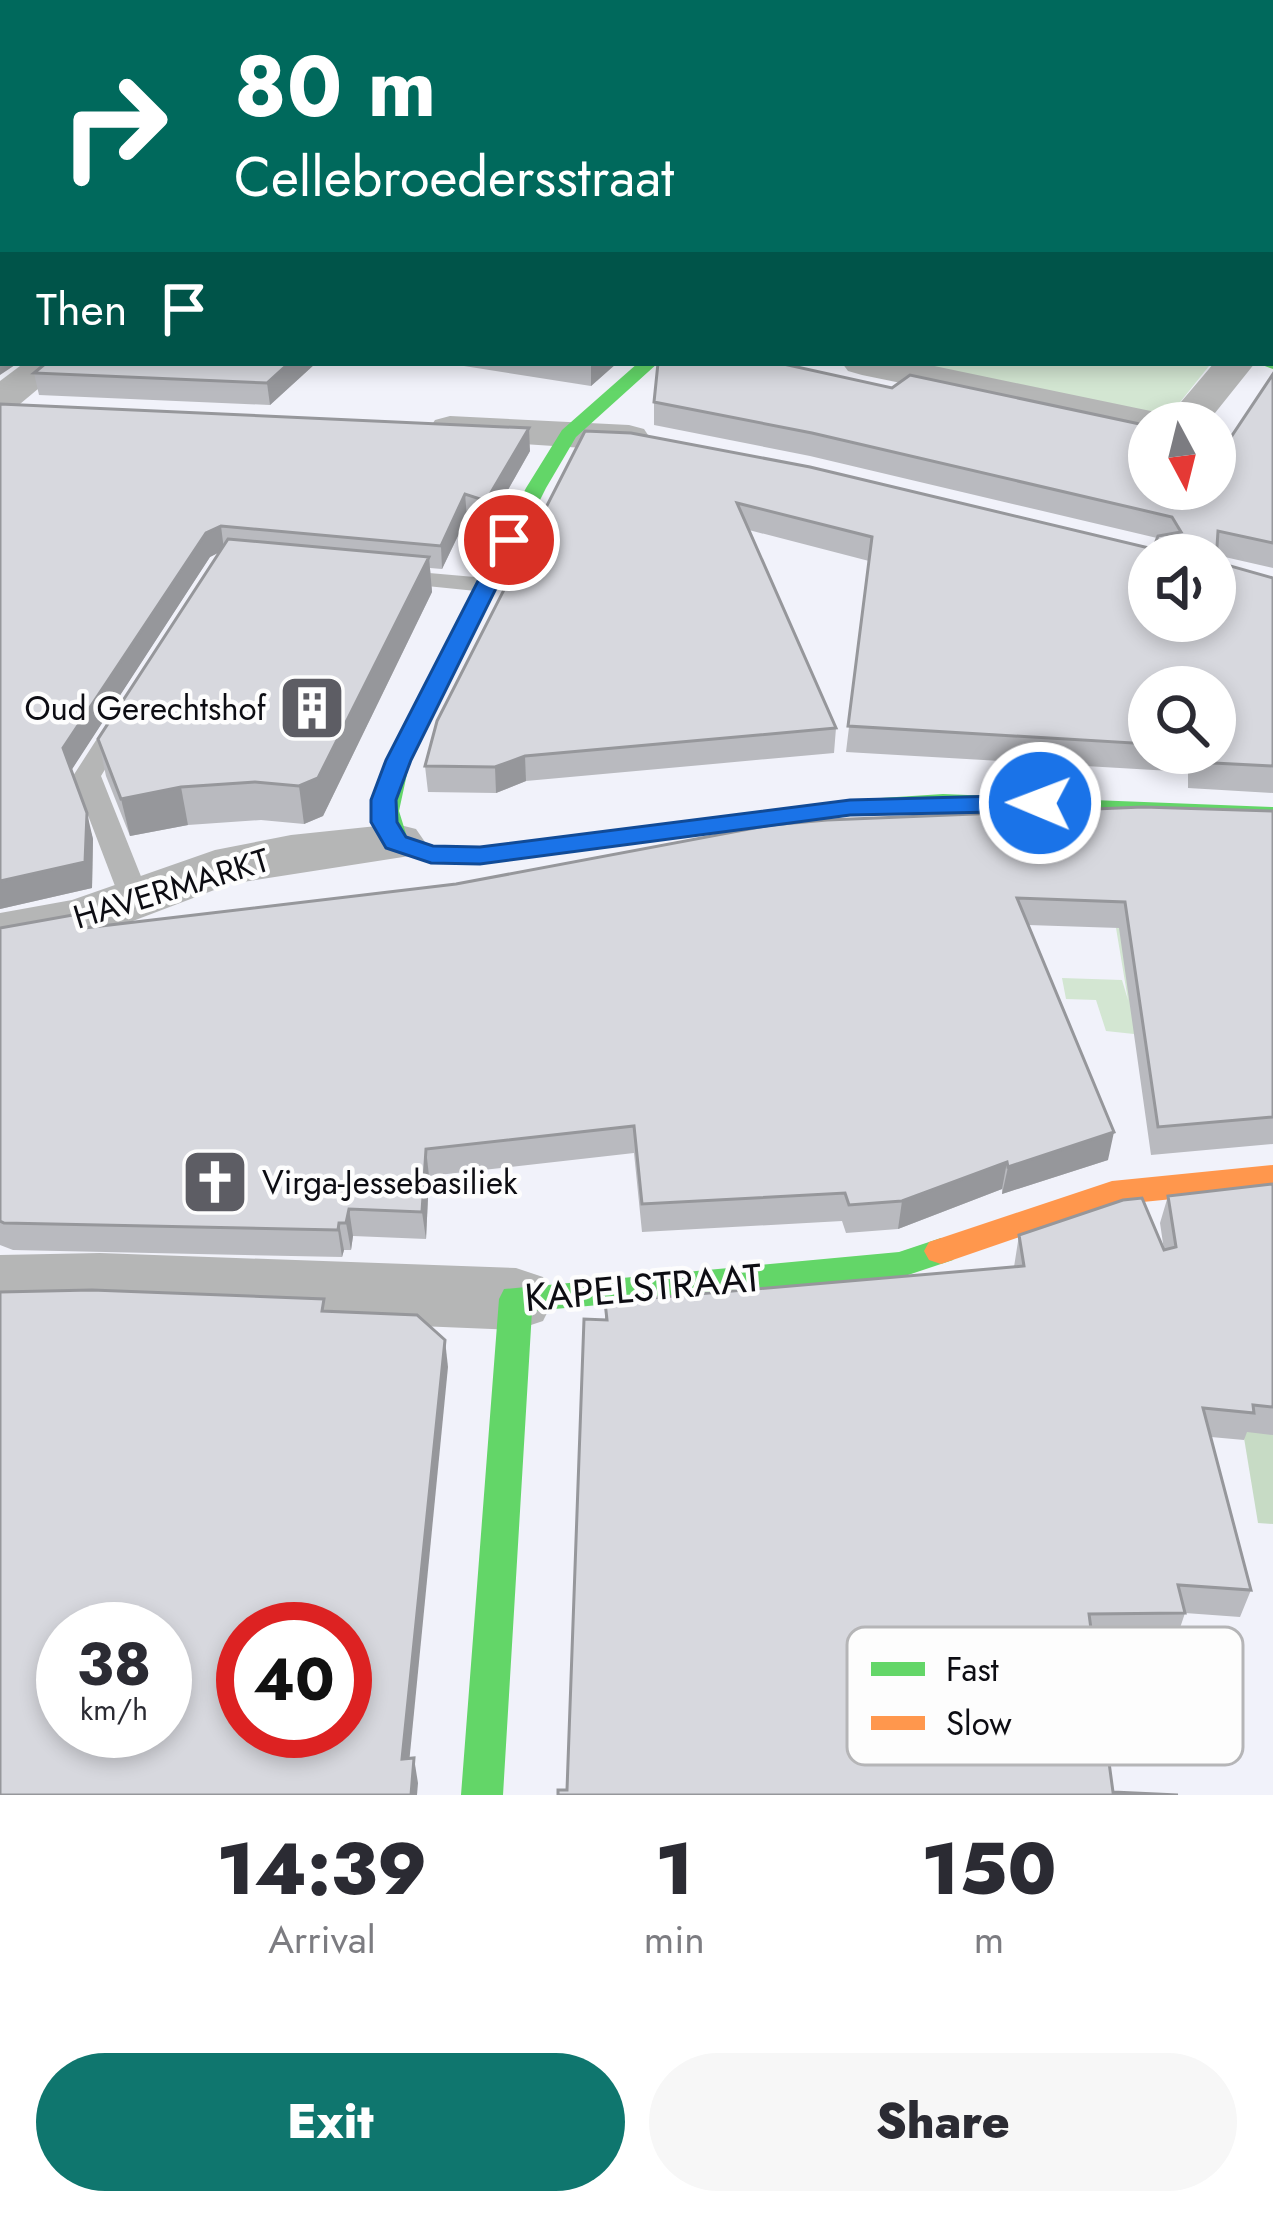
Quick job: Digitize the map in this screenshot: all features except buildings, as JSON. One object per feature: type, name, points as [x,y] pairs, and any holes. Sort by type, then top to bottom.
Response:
[{"type":"street","points":[[0,400],[45,366]]},
{"type":"street","points":[[396,842],[384,822],[384,800],[398,760],[486,585],[569,434],[646,366]]},
{"type":"street","points":[[877,366],[1128,417]]},
{"type":"street","points":[[1206,402],[1240,367],[1273,393]]},
{"type":"street","points":[[0,410],[46,412]]},
{"type":"street","points":[[416,428],[569,434],[669,444]]},
{"type":"street","name":"HAVERMARKT","points":[[0,933],[83,918],[215,869],[396,842],[431,854],[480,855],[850,808],[944,802],[1273,815]]},
{"type":"street","name":"KAPELSTRAAT","points":[[0,1285],[100,1283],[516,1299],[899,1265],[1112,1193],[1273,1177]]},
{"type":"street","points":[[482,1795],[516,1299]]},
{"type":"lane","points":[[1240,367],[1273,374]]},
{"type":"lane","points":[[367,574],[486,585]]},
{"type":"lane","points":[[135,898],[87,776],[136,698]]},
{"type":"green space","points":[[902,366],[1209,366],[1180,402],[1128,402],[1128,413]]},
{"type":"green space","points":[[1116,928],[1153,929],[1134,1034],[1106,1031],[1096,1000],[1066,999],[1062,978],[1122,980],[1128,1000]]},
{"type":"green space","points":[[1231,1359],[1273,1363],[1273,1524],[1258,1523]]},
{"type":"traffic: fast","points":[[646,366],[569,434],[536,488],[398,760],[386,811],[396,842],[431,854],[480,855],[850,808],[943,802],[1273,815]]},
{"type":"traffic: fast","points":[[482,1795],[516,1299],[899,1265],[941,1251]]},
{"type":"traffic: slow","points":[[941,1251],[1112,1193],[1273,1177]]},
{"type":"place","name":"Oud Gerechtshof","points":[[312,708]]},
{"type":"place","name":"Virga-Jessebasiliek","points":[[215,1182]]},
{"type":"route","points":[[509,540],[398,760],[384,800],[384,822],[396,842],[431,854],[480,855],[850,808],[1040,803]]}]
